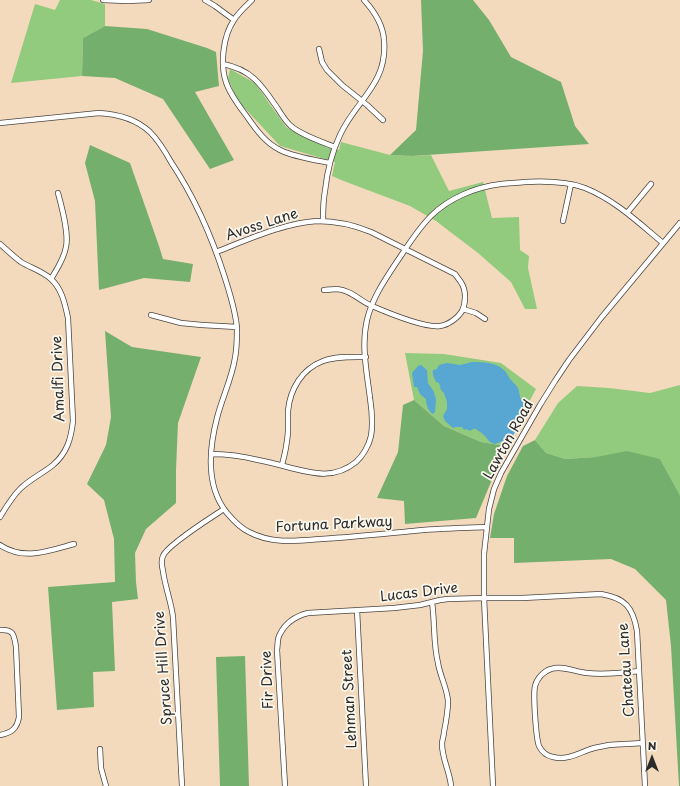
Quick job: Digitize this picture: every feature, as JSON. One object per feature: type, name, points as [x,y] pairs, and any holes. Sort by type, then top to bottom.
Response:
[{"type":"street","points":[[103,0],[148,0]]},
{"type":"street","points":[[205,0],[234,20]]},
{"type":"street","points":[[252,0],[234,20],[228,31],[225,42],[223,64],[225,81],[242,110],[261,135],[270,144],[293,155],[330,163]]},
{"type":"street","points":[[323,221],[326,179],[335,147],[344,128],[380,74],[383,63],[385,50],[384,35],[372,10],[364,0]]},
{"type":"street","points":[[319,49],[322,62],[327,70],[383,120]]},
{"type":"street","points":[[223,64],[232,66],[253,76],[264,88],[285,120],[292,127],[304,134],[335,147]]},
{"type":"street","name":"Fortuna Parkway","points":[[0,123],[99,113],[123,117],[150,132],[180,176],[202,218],[216,252],[230,294],[236,321],[237,346],[235,359],[217,418],[211,454],[212,482],[215,492],[224,509],[235,522],[246,531],[257,536],[272,540],[292,541],[355,537],[415,530],[486,528]]},
{"type":"street","points":[[211,454],[234,455],[322,475],[335,473],[346,469],[356,462],[362,455],[371,436],[372,420],[365,336],[371,306],[378,290],[417,232],[431,216],[442,207],[461,196],[482,188],[502,184],[535,182],[571,184],[598,194],[627,213],[663,243]]},
{"type":"street","points":[[563,221],[571,184]]},
{"type":"street","points":[[627,213],[651,184]]},
{"type":"street","points":[[51,279],[60,265],[67,242],[58,193]]},
{"type":"street","name":"Avoss Lane","points":[[216,252],[295,224],[323,221],[362,228],[455,274],[462,284],[464,292],[465,303],[463,309]]},
{"type":"street","name":"Lawton Road","points":[[493,786],[484,598],[484,554],[486,528],[494,489],[501,473],[555,381],[601,318],[680,223]]},
{"type":"street","name":"Amalfi Drive","points":[[0,244],[10,254],[22,262],[43,272],[51,279],[66,305],[68,318],[73,421],[72,433],[63,455],[53,465],[30,480],[20,489],[10,500],[0,516]]},
{"type":"street","points":[[324,290],[337,289],[355,295],[371,306],[430,326],[440,326],[448,323],[458,317],[463,309],[485,319]]},
{"type":"street","points":[[151,315],[181,323],[236,327]]},
{"type":"street","points":[[282,465],[286,452],[288,409],[291,394],[294,386],[301,376],[311,367],[323,361],[335,358],[366,357]]},
{"type":"street","name":"Spruce Hill Drive","points":[[182,786],[172,605],[162,572],[162,561],[166,550],[224,509]]},
{"type":"street","points":[[0,545],[17,553],[30,554],[49,551],[74,544]]},
{"type":"street","name":"Chateau Lane","points":[[484,598],[522,598],[601,594],[612,596],[627,605],[635,619],[637,631],[645,786]]},
{"type":"street","name":"Lucas Drive","points":[[357,610],[420,605],[448,599],[484,598]]},
{"type":"street","points":[[432,602],[438,664],[446,686],[448,700],[448,715],[442,744],[443,756],[450,776],[451,786]]},
{"type":"street","name":"Fir Drive","points":[[284,786],[277,650],[280,634],[289,622],[300,615],[308,613],[357,610]]},
{"type":"street","name":"Lehman Street","points":[[357,610],[366,786]]},
{"type":"street","points":[[0,630],[11,632],[14,636],[16,647],[19,717],[18,724],[12,731],[0,735]]},
{"type":"street","points":[[639,671],[597,674],[562,668],[552,668],[538,679],[535,685],[534,693],[537,739],[542,752],[548,755],[560,759],[570,758],[594,748],[609,745],[642,743]]},
{"type":"street","points":[[100,749],[101,768],[106,786]]},
{"type":"green space","points":[[60,0],[91,0],[105,4],[105,26],[83,38],[82,76],[11,83],[35,4],[55,10]]},
{"type":"green space","points":[[421,0],[473,0],[489,20],[511,57],[561,82],[575,126],[589,144],[412,156],[390,155],[416,130],[423,51]]},
{"type":"green space","points":[[105,26],[147,29],[216,52],[219,86],[195,92],[234,160],[210,169],[163,99],[115,78],[82,76],[83,38]]},
{"type":"green space","points":[[230,69],[255,83],[286,127],[326,147],[339,150],[341,142],[390,155],[431,155],[449,191],[483,182],[492,218],[519,217],[520,250],[529,256],[528,268],[537,309],[525,309],[511,282],[478,253],[436,221],[410,206],[332,176],[335,162],[280,146],[238,101],[228,79]]},
{"type":"green space","points":[[90,145],[130,163],[163,259],[193,264],[190,282],[144,278],[99,290],[95,201],[85,163]]},
{"type":"green space","points":[[105,331],[132,347],[201,357],[178,423],[176,503],[146,529],[135,553],[138,599],[112,602],[115,671],[93,672],[94,707],[57,710],[48,587],[115,582],[114,539],[104,500],[87,484],[106,445],[111,417]]},
{"type":"green space","points":[[405,353],[444,354],[501,363],[536,389],[506,446],[481,442],[444,426],[414,400]]},
{"type":"green space","points":[[680,385],[680,498],[660,459],[596,457],[565,459],[546,453],[535,440],[558,403],[577,386],[650,393]]},
{"type":"green space","points":[[414,400],[444,426],[481,442],[506,446],[476,518],[405,524],[404,501],[377,498],[398,452],[403,405]]},
{"type":"green space","points":[[535,440],[546,453],[565,459],[596,457],[627,451],[660,459],[680,496],[680,786],[671,646],[666,600],[635,569],[611,559],[514,563],[514,538],[490,538],[494,514],[507,476],[523,446]]},
{"type":"green space","points":[[245,656],[249,786],[220,786],[216,657]]},
{"type":"water","points":[[472,362],[490,363],[501,368],[506,372],[518,388],[521,399],[524,402],[527,402],[522,421],[512,437],[495,444],[490,442],[476,429],[470,431],[466,429],[464,430],[462,427],[453,428],[445,421],[443,416],[447,409],[447,402],[439,383],[436,382],[433,370],[437,369],[439,365],[447,363],[460,365]]},
{"type":"water","points":[[421,365],[427,370],[428,383],[434,392],[436,400],[435,412],[433,414],[426,403],[426,399],[420,394],[417,387],[414,387],[412,373],[418,366]]}]
